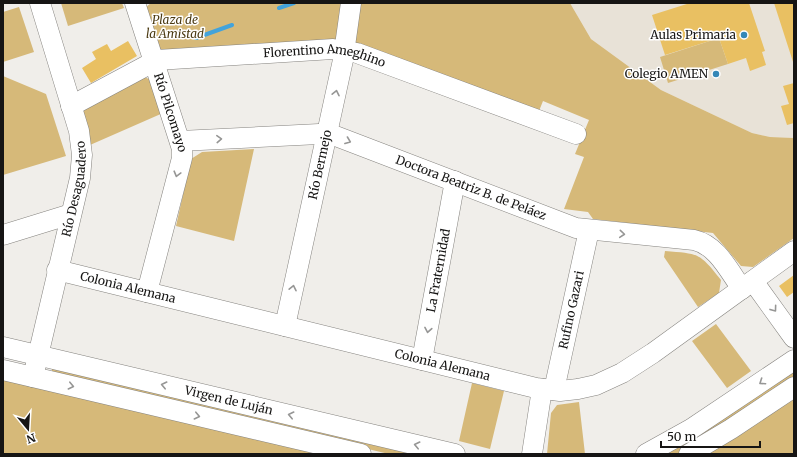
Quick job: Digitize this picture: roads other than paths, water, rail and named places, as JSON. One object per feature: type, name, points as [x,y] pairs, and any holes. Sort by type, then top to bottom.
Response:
[{"type":"street","name":"Río Desaguadero","points":[[33,377],[57,270],[80,178],[82,155],[79,131],[40,3]]},
{"type":"street","name":"Río Pilcomayo","points":[[135,3],[152,61],[180,141],[182,158],[147,292]]},
{"type":"street","name":"Río Bermejo","points":[[285,326],[327,134],[344,50],[351,3]]},
{"type":"street","name":"Florentino Ameghino","points":[[71,106],[152,61],[319,49],[344,50],[357,53],[576,134]]},
{"type":"street","name":"Doctora Beatriz B. de Peláez","points":[[180,141],[327,134],[455,181],[576,228],[694,240],[704,243],[748,285],[794,338]]},
{"type":"street","name":"La Fraternidad","points":[[422,360],[455,181]]},
{"type":"street","points":[[3,235],[71,214]]},
{"type":"street","name":"Rufino Gazari","points":[[532,454],[589,230]]},
{"type":"street","name":"Colonia Alemana","points":[[57,270],[548,390],[585,388],[622,373],[653,353],[794,251]]},
{"type":"street","name":"Virgen de Luján","points":[[3,347],[455,454]]},
{"type":"street","points":[[646,454],[700,424],[794,360]]},
{"type":"street","name":"Virgen de Luján","points":[[3,370],[361,454]]},
{"type":"street","points":[[689,454],[731,429],[794,387]]},
{"type":"waterway","points":[[279,8],[294,3]]},
{"type":"waterway","points":[[196,38],[232,25]]},
{"type":"place","name":"Aulas Primaria","points":[[744,35]]},
{"type":"place","name":"Colegio AMEN","points":[[716,74]]},
{"type":"park label","name":"Plaza de la Amistad","points":[[175,27]]}]
